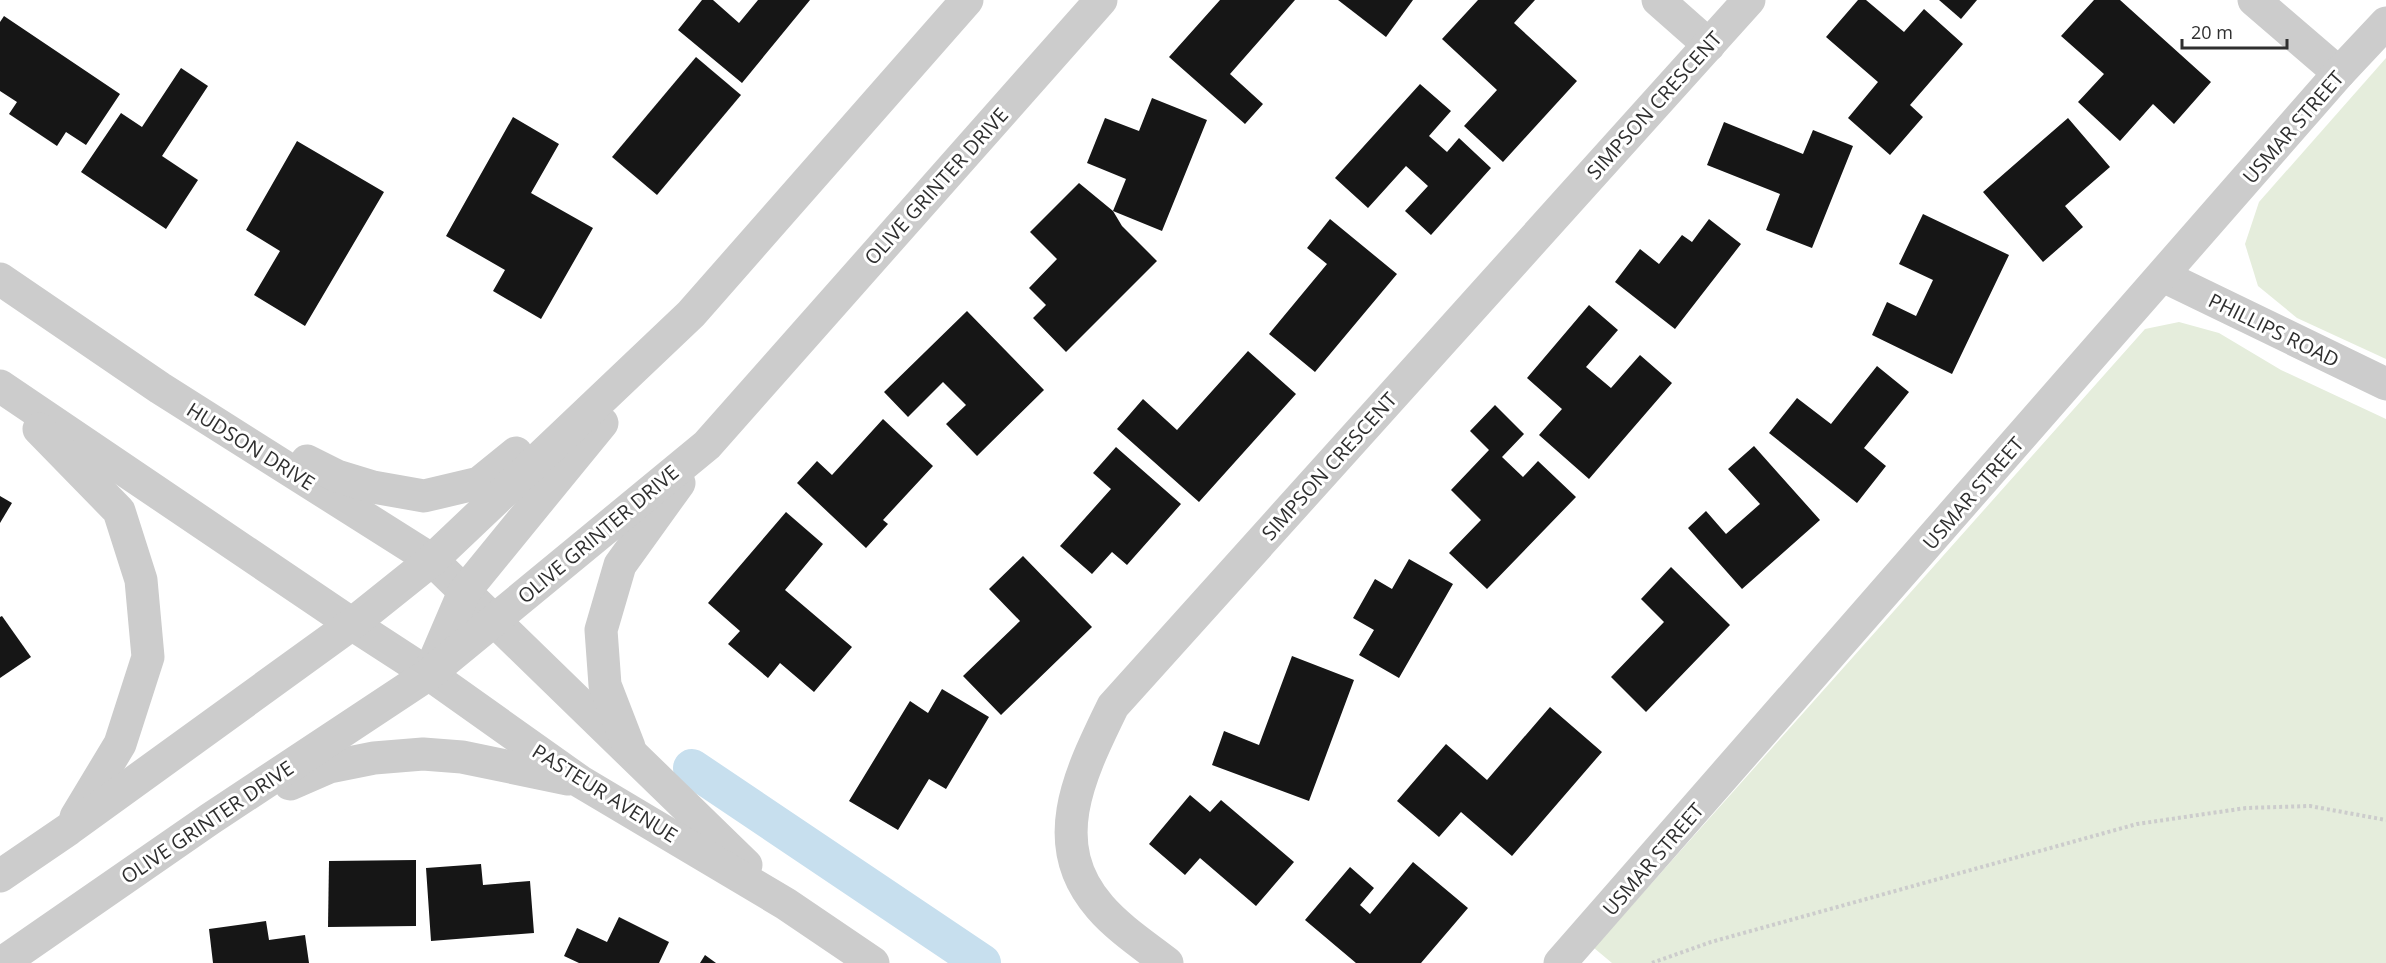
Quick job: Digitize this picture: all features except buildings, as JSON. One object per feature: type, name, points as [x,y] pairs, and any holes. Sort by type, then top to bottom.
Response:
[{"type":"street","points":[[0,387],[429,674],[464,592],[691,314],[967,0]]},
{"type":"street","name":"OLIVE GRINTER DRIVE","points":[[2,963],[210,819],[429,674],[707,445],[1101,0]]},
{"type":"street","points":[[1658,0],[1709,45]]},
{"type":"street","name":"SIMPSON CRESCENT","points":[[1167,963],[1100,908],[1079,879],[1071,842],[1070,816],[1084,764],[1113,706],[1749,0]]},
{"type":"street","points":[[2254,0],[2339,73]]},
{"type":"street","name":"USMAR STREET","points":[[1560,963],[2339,73],[2386,23]]},
{"type":"street","name":"PHILLIPS ROAD","points":[[2163,276],[2386,384]]},
{"type":"street","name":"HUDSON DRIVE","points":[[0,279],[160,388],[432,560],[493,621]]},
{"type":"street","points":[[160,388],[337,476],[372,487],[424,496],[479,483],[691,314]]},
{"type":"street","points":[[0,876],[69,829],[352,624],[432,560],[691,314]]},
{"type":"street","points":[[0,387],[119,511],[141,580],[148,657],[120,744],[69,829]]},
{"type":"street","points":[[632,756],[605,685],[601,630],[620,565],[707,445]]},
{"type":"street","name":"PASTEUR AVENUE","points":[[493,621],[786,904]]},
{"type":"street","name":"PASTEUR AVENUE","points":[[429,674],[581,782],[786,904],[873,963]]},
{"type":"street","points":[[210,819],[329,766],[374,758],[423,754],[462,757],[581,782]]},
{"type":"path","points":[[1652,963],[1711,942],[2137,824],[2246,808],[2310,806],[2386,819]]},
{"type":"green space","points":[[2386,58],[2386,359],[2297,318],[2258,286],[2245,244],[2259,202]]},
{"type":"green space","points":[[2179,322],[2219,333],[2281,370],[2386,419],[2386,963],[1612,963],[1594,948],[2145,329]]},
{"type":"waterway","points":[[692,768],[982,963]]}]
